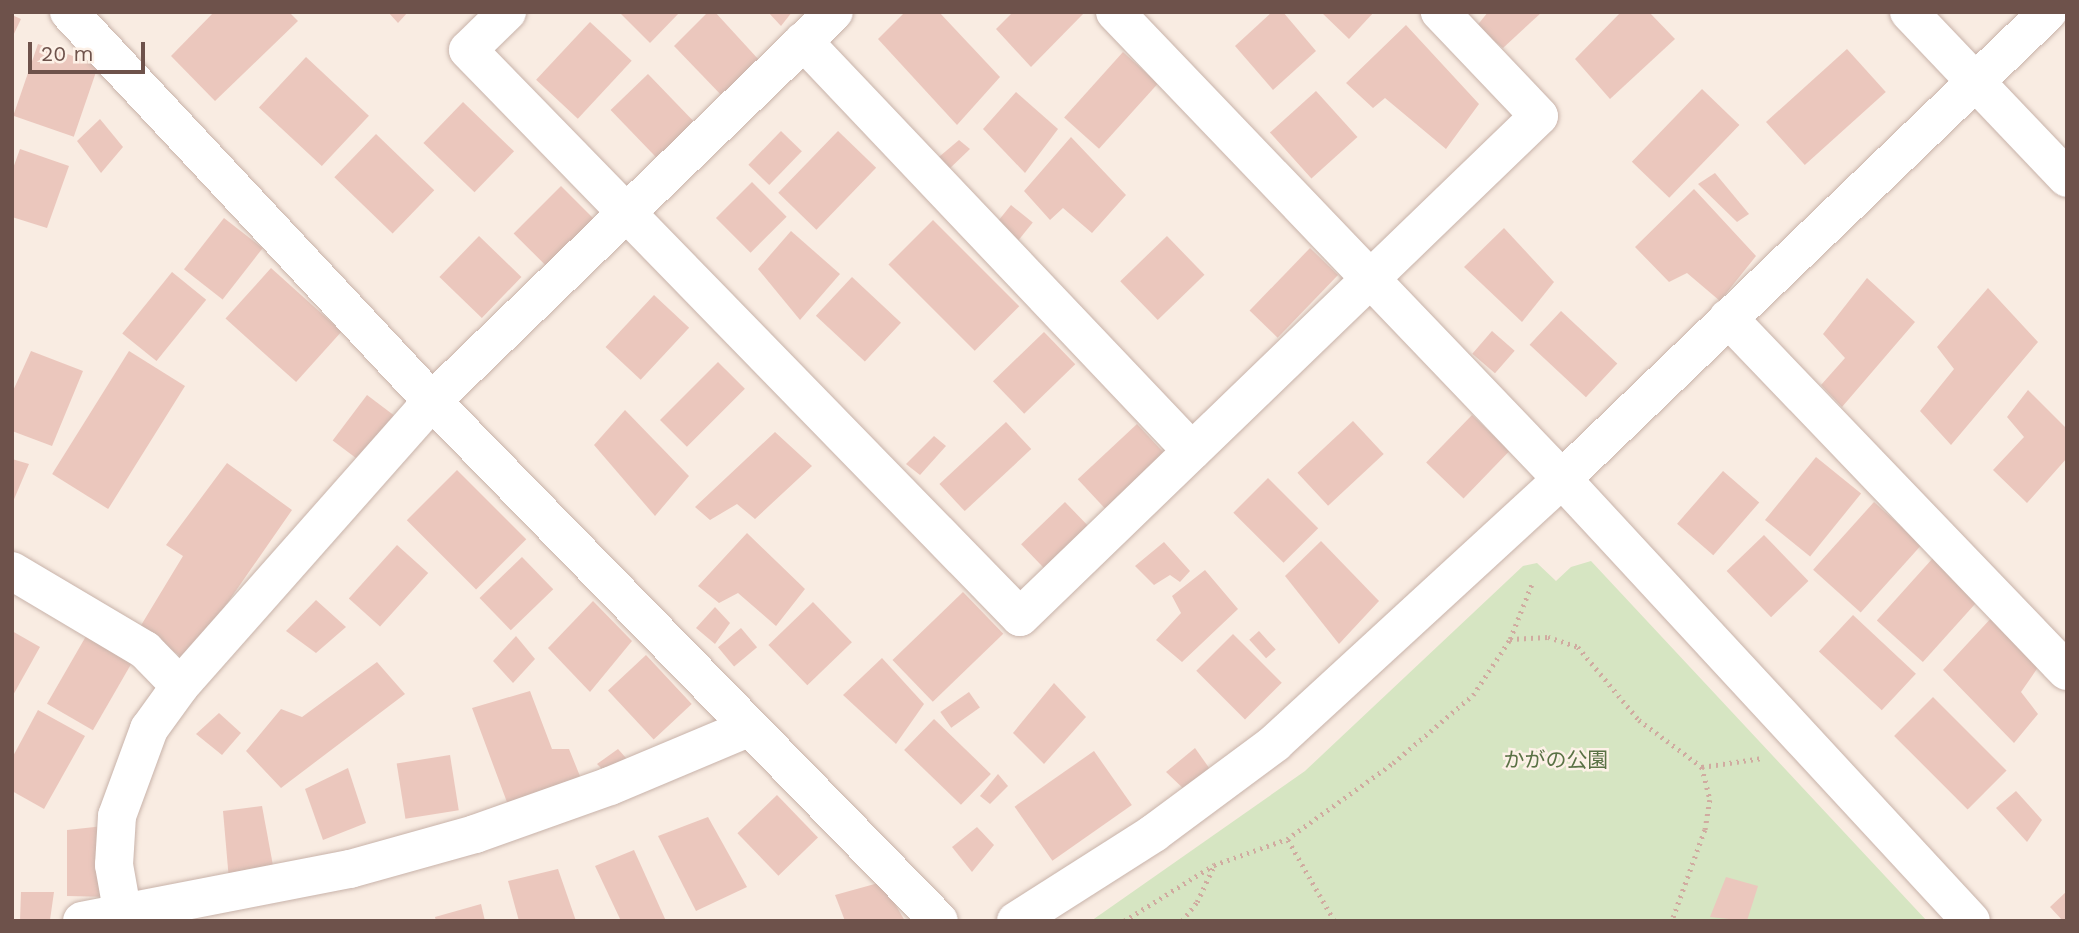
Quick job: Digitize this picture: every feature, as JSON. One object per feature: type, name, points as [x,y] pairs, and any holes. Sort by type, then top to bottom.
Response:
[{"type":"street","points":[[69,12],[432,401],[939,921]]},
{"type":"street","points":[[507,12],[468,50],[1020,617],[1539,116],[1440,12]]},
{"type":"street","points":[[123,917],[114,865],[117,816],[149,729],[180,686],[432,401],[834,12]]},
{"type":"street","points":[[1115,12],[1562,479],[1971,921]]},
{"type":"street","points":[[1909,12],[2067,178]]},
{"type":"street","points":[[1016,921],[1154,833],[1275,743],[1562,479],[2048,12]]},
{"type":"street","points":[[803,41],[1192,451]]},
{"type":"street","points":[[1728,318],[2067,671]]},
{"type":"street","points":[[12,571],[145,650],[180,686]]},
{"type":"street","points":[[82,921],[123,917],[350,869],[475,834],[610,786],[748,728]]},
{"type":"path","points":[[1124,921],[1214,865],[1287,839],[1393,763],[1473,695],[1510,639],[1533,581]]},
{"type":"path","points":[[1510,639],[1548,636],[1578,647],[1639,720],[1702,767],[1710,800],[1705,830],[1672,921]]},
{"type":"path","points":[[1702,767],[1762,758]]},
{"type":"path","points":[[1287,839],[1334,921]]},
{"type":"path","points":[[1182,921],[1197,902],[1214,865]]},
{"type":"green space","name":"かがの公園","points":[[1591,561],[1927,921],[1091,921],[1305,771],[1523,566],[1537,563],[1556,581],[1571,567]]},
{"type":"building","points":[[214,12],[289,12],[298,21],[215,101],[171,56]]},
{"type":"building","points":[[388,12],[408,12],[398,23]]},
{"type":"building","points":[[619,12],[680,12],[650,43]]},
{"type":"building","points":[[708,12],[715,12],[759,60],[724,98],[674,46]]},
{"type":"building","points":[[768,12],[792,12],[781,26]]},
{"type":"building","points":[[905,12],[939,12],[1000,77],[957,125],[878,39]]},
{"type":"building","points":[[1013,12],[1085,12],[1031,67],[996,29]]},
{"type":"building","points":[[1272,12],[1283,12],[1316,51],[1273,90],[1235,46]]},
{"type":"building","points":[[1321,12],[1374,12],[1349,39]]},
{"type":"building","points":[[1488,12],[1542,12],[1503,48],[1476,27]]},
{"type":"building","points":[[1621,12],[1649,12],[1675,39],[1610,99],[1575,59]]},
{"type":"building","points":[[12,15],[21,19],[12,38]]},
{"type":"building","points":[[590,22],[632,61],[578,119],[536,80]]},
{"type":"building","points":[[1406,25],[1479,104],[1446,149],[1385,98],[1373,108],[1346,83]]},
{"type":"building","points":[[38,44],[99,65],[74,137],[13,116]]},
{"type":"building","points":[[1847,49],[1886,92],[1805,165],[1766,122]]},
{"type":"building","points":[[1123,52],[1158,83],[1099,149],[1064,117]]},
{"type":"building","points":[[306,57],[369,116],[322,166],[259,107]]},
{"type":"building","points":[[648,74],[696,124],[659,160],[611,110]]},
{"type":"building","points":[[1702,89],[1739,125],[1669,198],[1632,162]]},
{"type":"building","points":[[1316,91],[1357,137],[1311,179],[1270,132]]},
{"type":"building","points":[[1016,92],[1058,129],[1025,173],[983,129]]},
{"type":"building","points":[[463,102],[514,151],[474,192],[423,143]]},
{"type":"building","points":[[100,119],[123,147],[101,173],[77,141]]},
{"type":"building","points":[[781,131],[802,151],[769,185],[748,165]]},
{"type":"building","points":[[838,131],[876,168],[816,230],[778,193]]},
{"type":"building","points":[[376,134],[434,190],[393,233],[334,177]]},
{"type":"building","points":[[1071,137],[1126,195],[1092,233],[1063,208],[1050,220],[1024,191]]},
{"type":"building","points":[[959,140],[970,149],[945,173],[933,162]]},
{"type":"building","points":[[20,149],[69,166],[47,228],[12,217],[12,171]]},
{"type":"building","points":[[1715,173],[1749,214],[1737,222],[1698,184]]},
{"type":"building","points":[[752,182],[787,217],[751,253],[716,218]]},
{"type":"building","points":[[561,186],[596,221],[548,268],[514,233]]},
{"type":"building","points":[[1694,189],[1756,256],[1720,301],[1687,273],[1669,282],[1635,247]]},
{"type":"building","points":[[1011,205],[1033,223],[1012,248],[990,231]]},
{"type":"building","points":[[224,218],[263,248],[223,299],[184,269]]},
{"type":"building","points":[[933,220],[1019,306],[975,351],[888,265]]},
{"type":"building","points":[[1504,228],[1554,282],[1522,322],[1464,267]]},
{"type":"building","points":[[791,231],[840,274],[800,320],[758,269]]},
{"type":"building","points":[[479,236],[521,277],[482,318],[439,277]]},
{"type":"building","points":[[1167,236],[1205,275],[1158,320],[1120,281]]},
{"type":"building","points":[[1310,248],[1338,275],[1278,338],[1250,311]]},
{"type":"building","points":[[271,268],[342,332],[296,382],[225,319]]},
{"type":"building","points":[[172,272],[206,300],[156,361],[122,333]]},
{"type":"building","points":[[852,277],[901,323],[865,361],[816,316]]},
{"type":"building","points":[[1867,278],[1915,322],[1842,407],[1821,385],[1845,358],[1823,334]]},
{"type":"building","points":[[1988,288],[2038,342],[1951,445],[1920,411],[1954,369],[1937,347]]},
{"type":"building","points":[[654,295],[689,328],[641,380],[606,347]]},
{"type":"building","points":[[1561,311],[1617,364],[1586,397],[1530,345]]},
{"type":"building","points":[[1492,331],[1515,351],[1495,373],[1472,354]]},
{"type":"building","points":[[1044,332],[1075,364],[1024,414],[993,381]]},
{"type":"building","points":[[31,351],[83,371],[52,446],[12,431],[12,393]]},
{"type":"building","points":[[129,351],[185,386],[108,509],[52,474]]},
{"type":"building","points":[[718,362],[745,389],[687,447],[660,420]]},
{"type":"building","points":[[2028,390],[2067,429],[2067,458],[2027,503],[1993,470],[2024,437],[2007,417]]},
{"type":"building","points":[[367,395],[398,418],[364,464],[333,441]]},
{"type":"building","points":[[625,410],[689,476],[655,516],[594,445]]},
{"type":"building","points":[[1472,415],[1509,451],[1464,499],[1426,462]]},
{"type":"building","points":[[1353,421],[1384,454],[1328,506],[1297,473]]},
{"type":"building","points":[[1006,422],[1031,449],[965,511],[939,484]]},
{"type":"building","points":[[1137,424],[1166,455],[1106,510],[1078,479]]},
{"type":"building","points":[[775,432],[812,466],[755,519],[737,504],[710,520],[695,507]]},
{"type":"building","points":[[934,436],[946,446],[920,475],[906,464]]},
{"type":"building","points":[[1816,457],[1861,494],[1810,556],[1765,520]]},
{"type":"building","points":[[12,459],[29,464],[12,504]]},
{"type":"building","points":[[227,463],[292,510],[187,661],[140,627],[183,556],[166,545]]},
{"type":"building","points":[[457,470],[526,539],[476,590],[407,520]]},
{"type":"building","points":[[1723,471],[1759,502],[1713,555],[1677,524]]},
{"type":"building","points":[[1268,478],[1318,528],[1284,563],[1233,513]]},
{"type":"building","points":[[1065,502],[1093,531],[1049,573],[1021,544]]},
{"type":"building","points":[[1874,502],[1922,545],[1861,612],[1813,570]]},
{"type":"building","points":[[747,533],[805,589],[776,626],[738,593],[719,603],[698,586]]},
{"type":"building","points":[[1764,535],[1808,581],[1771,617],[1727,571]]},
{"type":"building","points":[[1321,541],[1379,601],[1339,644],[1285,576]]},
{"type":"building","points":[[1164,542],[1190,571],[1180,582],[1170,575],[1154,585],[1135,566]]},
{"type":"building","points":[[397,545],[428,573],[380,627],[349,599]]},
{"type":"building","points":[[522,557],[553,589],[511,630],[480,598]]},
{"type":"building","points":[[1933,558],[1979,599],[1923,662],[1877,620]]},
{"type":"building","points":[[1205,570],[1238,609],[1182,662],[1156,640],[1181,613],[1172,596]]},
{"type":"building","points":[[963,592],[1003,634],[933,702],[893,660]]},
{"type":"building","points":[[316,600],[346,627],[316,653],[286,631]]},
{"type":"building","points":[[593,601],[632,641],[590,692],[548,648]]},
{"type":"building","points":[[813,602],[852,642],[807,685],[768,645]]},
{"type":"building","points":[[715,607],[730,623],[715,644],[696,628]]},
{"type":"building","points":[[1853,615],[1916,674],[1882,710],[1819,652]]},
{"type":"building","points":[[1994,615],[2041,663],[2021,692],[2038,714],[2014,743],[1943,670]]},
{"type":"building","points":[[741,628],[757,647],[734,666],[718,647]]},
{"type":"building","points":[[12,631],[40,647],[12,697]]},
{"type":"building","points":[[89,631],[135,658],[93,730],[47,704]]},
{"type":"building","points":[[1259,631],[1276,650],[1266,658],[1249,640]]},
{"type":"building","points":[[1233,634],[1282,683],[1245,720],[1196,671]]},
{"type":"building","points":[[516,636],[535,659],[513,683],[493,661]]},
{"type":"building","points":[[646,655],[692,704],[654,739],[608,690]]},
{"type":"building","points":[[882,658],[924,704],[896,744],[843,695]]},
{"type":"building","points":[[377,662],[405,694],[281,788],[246,751],[281,709],[302,717]]},
{"type":"building","points":[[1054,683],[1086,717],[1044,764],[1013,733]]},
{"type":"building","points":[[530,691],[552,749],[569,749],[584,786],[511,813],[472,708]]},
{"type":"building","points":[[969,692],[980,708],[951,728],[940,712]]},
{"type":"building","points":[[1933,697],[2007,771],[1968,809],[1894,736]]},
{"type":"building","points":[[38,710],[85,736],[44,809],[12,791],[12,758]]},
{"type":"building","points":[[219,713],[241,733],[222,755],[196,734]]},
{"type":"building","points":[[934,719],[991,774],[961,805],[904,750]]},
{"type":"building","points":[[1195,748],[1212,772],[1188,793],[1166,772]]},
{"type":"building","points":[[618,749],[634,767],[611,778],[597,764]]},
{"type":"building","points":[[1094,751],[1132,805],[1052,861],[1015,807]]},
{"type":"building","points":[[450,755],[459,810],[405,819],[397,763]]},
{"type":"building","points":[[348,768],[366,823],[323,840],[305,789]]},
{"type":"building","points":[[998,774],[1008,786],[990,804],[980,796]]},
{"type":"building","points":[[2016,791],[2042,820],[2027,842],[1996,808]]},
{"type":"building","points":[[777,795],[818,837],[778,876],[737,833]]},
{"type":"building","points":[[262,806],[274,871],[229,880],[223,811]]},
{"type":"building","points":[[708,817],[747,887],[696,911],[658,836]]},
{"type":"building","points":[[104,826],[110,897],[67,896],[67,830]]},
{"type":"building","points":[[977,827],[994,845],[972,872],[952,847]]},
{"type":"building","points":[[634,850],[666,921],[621,921],[595,866]]},
{"type":"building","points":[[558,869],[576,921],[519,921],[508,881]]},
{"type":"building","points":[[1726,877],[1758,886],[1747,921],[1710,917]]},
{"type":"building","points":[[882,882],[905,921],[845,921],[835,895]]},
{"type":"building","points":[[2067,891],[2067,921],[2063,921],[2050,907]]},
{"type":"building","points":[[21,892],[54,892],[50,920],[20,921]]},
{"type":"building","points":[[481,904],[485,921],[436,921],[435,917]]}]
